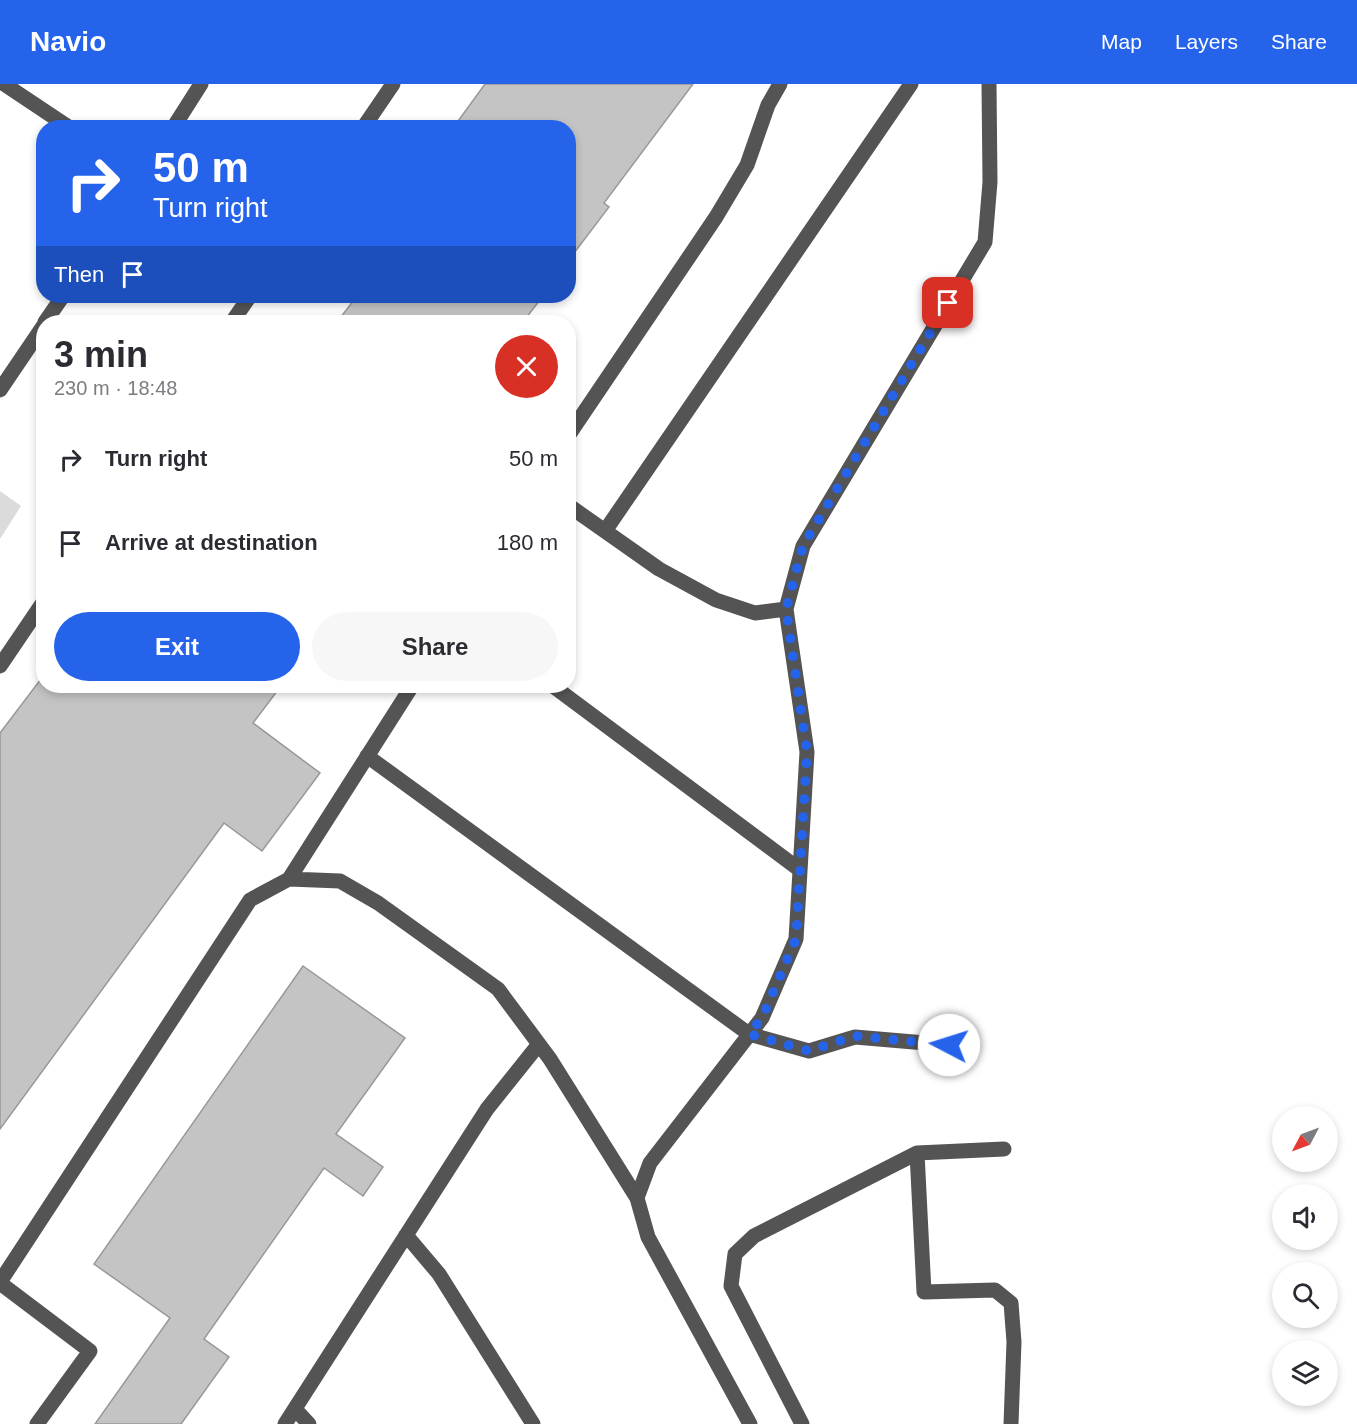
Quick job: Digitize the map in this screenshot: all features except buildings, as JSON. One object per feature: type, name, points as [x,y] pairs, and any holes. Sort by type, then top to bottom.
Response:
[{"type":"lane","points":[[4,84],[58,120]]},
{"type":"lane","points":[[178,120],[201,84]]},
{"type":"lane","points":[[368,120],[393,84]]},
{"type":"lane","points":[[576,424],[716,217],[747,165],[768,105],[780,84]]},
{"type":"lane","points":[[605,531],[911,84]]},
{"type":"lane","points":[[637,1197],[650,1163],[762,1018],[796,939],[807,752],[786,609],[803,546],[985,242],[990,182],[989,84]]},
{"type":"lane","points":[[0,390],[36,336]]},
{"type":"lane","points":[[576,511],[659,569],[716,600],[755,613],[786,609]]},
{"type":"lane","points":[[0,666],[36,613]]},
{"type":"lane","points":[[38,1424],[90,1351],[0,1282],[250,900],[289,879],[408,693]]},
{"type":"lane","points":[[562,693],[800,870]]},
{"type":"lane","points":[[367,756],[749,1034],[809,1051],[855,1036],[949,1045]]},
{"type":"lane","points":[[289,879],[340,881],[378,903],[498,989],[539,1044],[637,1197],[648,1237],[750,1424]]},
{"type":"lane","points":[[285,1424],[487,1109],[539,1044]]},
{"type":"lane","points":[[802,1424],[730,1286],[735,1254],[754,1236],[917,1153],[1004,1149]]},
{"type":"lane","points":[[917,1153],[924,1292],[995,1290],[1011,1303],[1014,1342],[1011,1424]]},
{"type":"lane","points":[[406,1235],[438,1274],[532,1424]]},
{"type":"lane","points":[[295,1409],[309,1424]]},
{"type":"shaded area","points":[[0,491],[21,506],[0,539]]},
{"type":"route","points":[[948,303],[803,546],[786,609],[807,752],[796,939],[762,1018],[749,1034],[809,1051],[855,1036],[949,1045]]}]
